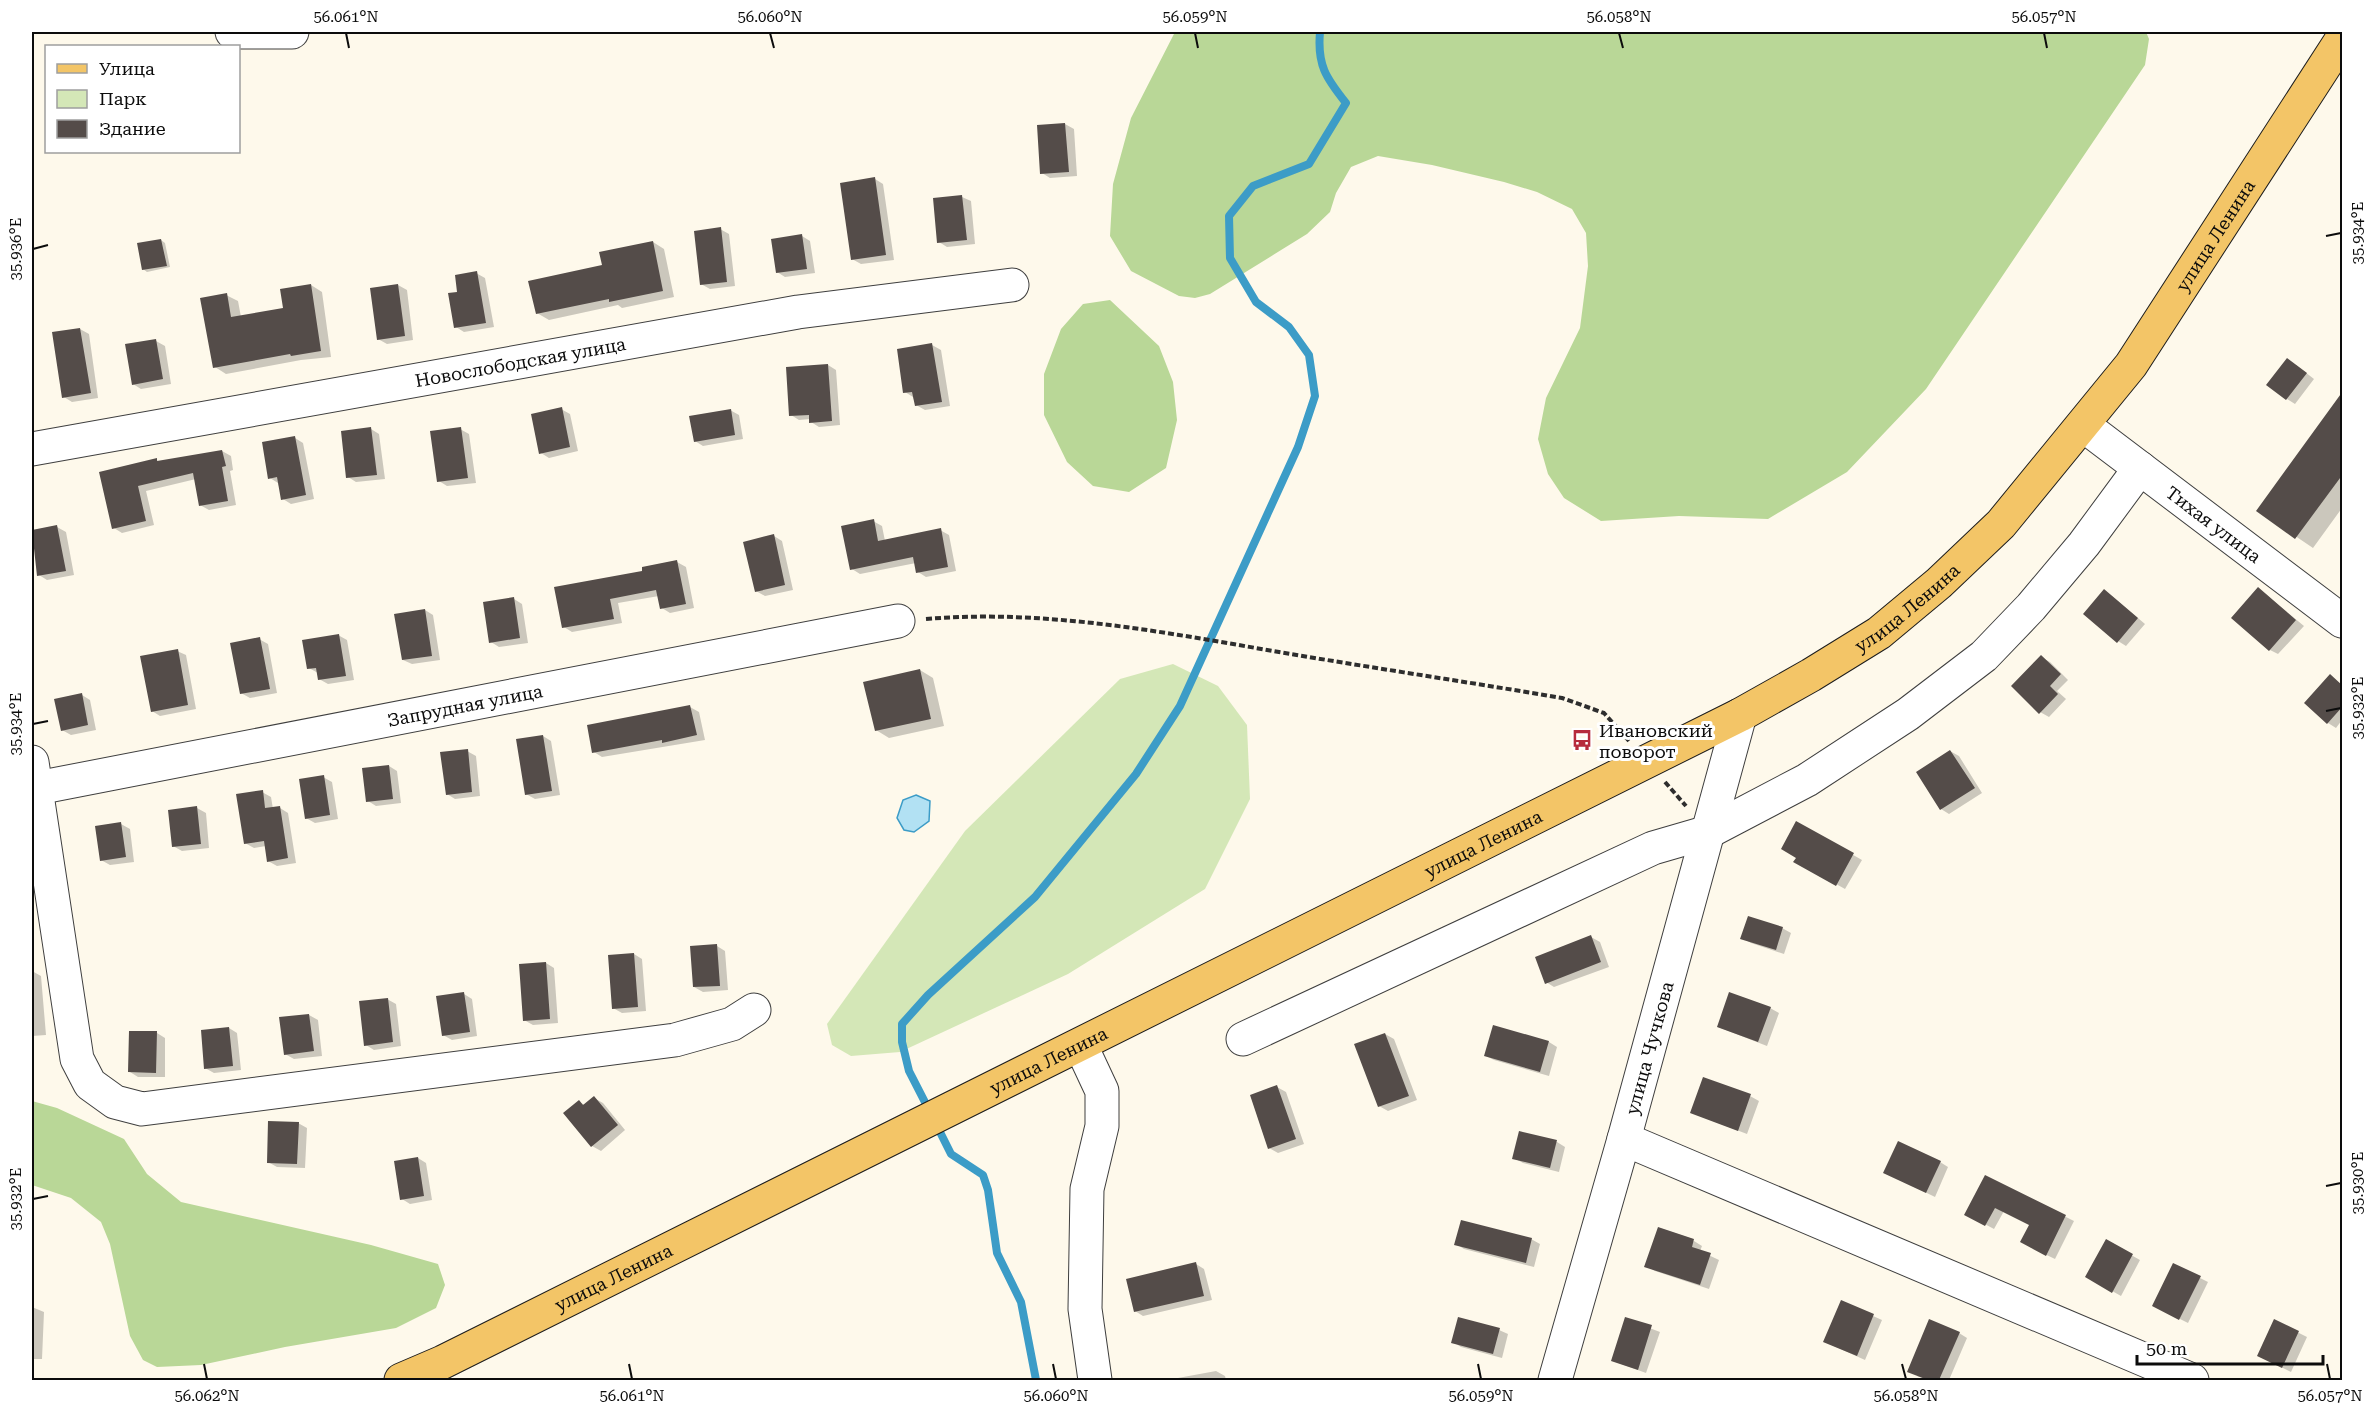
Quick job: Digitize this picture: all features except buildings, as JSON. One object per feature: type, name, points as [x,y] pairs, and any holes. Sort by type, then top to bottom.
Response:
[{"type":"main road","name":"улица Ленина","points":[[401,1380],[443,1362],[1081,1046],[1740,715],[1879,633],[1939,583],[2001,524],[2131,365],[2343,39]]},
{"type":"street","points":[[232,32],[291,32]]},
{"type":"street","name":"Новослободская улица","points":[[32,449],[798,312],[1012,285]]},
{"type":"street","name":"Тихая улица","points":[[2083,425],[2343,621]]},
{"type":"street","points":[[1243,1039],[1653,848],[1708,832],[1807,780],[1908,714],[1984,656],[2031,607],[2084,544],[2140,468]]},
{"type":"street","name":"Запрудная улица","points":[[33,780],[898,621]]},
{"type":"street","name":"улица Чучкова","points":[[1555,1380],[1624,1139],[1740,715]]},
{"type":"street","points":[[33,780],[76,1059],[90,1084],[115,1102],[142,1109],[675,1040],[732,1024],[754,1010]]},
{"type":"street","points":[[1081,1046],[1102,1091],[1102,1126],[1087,1200],[1085,1310],[1095,1380]]},
{"type":"street","points":[[1624,1139],[2192,1380]]},
{"type":"path","points":[[898,621],[966,615],[1091,621],[1213,639],[1276,652],[1562,698],[1604,713],[1708,832]]},
{"type":"green space","points":[[1175,32],[2146,32],[2149,39],[2145,65],[1926,389],[1847,472],[1768,519],[1679,516],[1601,521],[1564,498],[1548,474],[1538,439],[1546,398],[1580,328],[1588,266],[1586,233],[1572,209],[1537,192],[1504,182],[1432,165],[1378,156],[1351,167],[1336,193],[1330,212],[1307,234],[1210,294],[1195,298],[1179,296],[1131,271],[1110,236],[1113,184],[1131,118]]},
{"type":"green space","points":[[1110,300],[1159,346],[1173,382],[1177,420],[1166,468],[1129,492],[1093,486],[1067,462],[1044,415],[1044,374],[1061,329],[1083,304]]},
{"type":"green space","points":[[1173,664],[1218,686],[1247,725],[1250,799],[1205,889],[1068,974],[900,1052],[851,1056],[832,1045],[827,1024],[965,831],[1120,679]]},
{"type":"green space","points":[[32,1101],[57,1108],[124,1139],[147,1174],[181,1202],[371,1245],[438,1264],[445,1285],[436,1308],[396,1328],[285,1347],[201,1365],[157,1367],[143,1360],[130,1336],[110,1244],[101,1222],[71,1198],[32,1185]]},
{"type":"water","points":[[916,795],[930,801],[929,821],[914,832],[904,830],[897,818],[903,800]]},
{"type":"waterway","points":[[929,1110],[909,1071],[902,1042],[902,1024],[928,995],[1035,897],[1136,774],[1180,706],[1298,447],[1315,396],[1309,355],[1289,327],[1256,302],[1230,258],[1229,216],[1253,186],[1309,164],[1346,103],[1324,70],[1320,54],[1320,32]]},
{"type":"waterway","points":[[936,1124],[951,1154],[983,1175],[988,1190],[997,1253],[1021,1302],[1036,1380]]},
{"type":"place","name":"Ивановский поворот","points":[[1582,740]]}]
